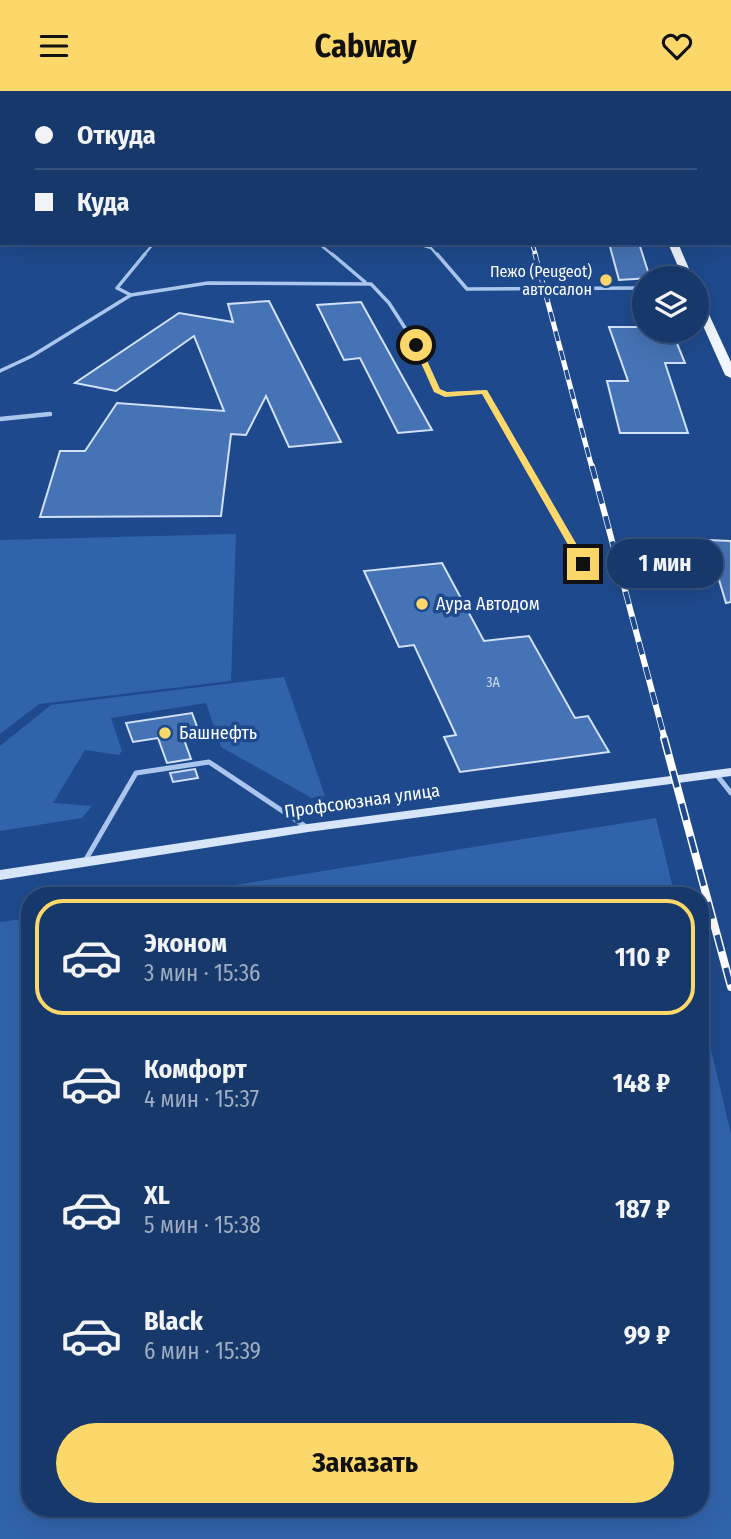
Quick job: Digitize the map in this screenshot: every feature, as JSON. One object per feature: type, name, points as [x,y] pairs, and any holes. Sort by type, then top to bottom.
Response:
[{"type":"main road","points":[[674,245],[683,266]]},
{"type":"main road","points":[[709,326],[731,375]]},
{"type":"main road","name":"Профсоюзная улица","points":[[0,875],[308,828],[731,772]]},
{"type":"street","points":[[0,419],[50,414]]},
{"type":"lane","points":[[131,295],[117,288],[152,245]]},
{"type":"lane","points":[[320,245],[365,282]]},
{"type":"lane","points":[[421,245],[431,248],[467,289],[632,288]]},
{"type":"lane","points":[[0,371],[32,356],[131,295],[208,283],[365,282],[371,284],[389,303],[416,345],[437,390],[445,394],[485,392],[583,564]]},
{"type":"lane","points":[[83,863],[136,773],[209,762],[308,828]]},
{"type":"lane","points":[[716,774],[731,793]]},
{"type":"shaded area","points":[[236,534],[231,681],[39,704],[0,734],[0,540]]},
{"type":"shaded area","points":[[284,677],[325,796],[312,798],[221,747],[206,703],[111,718],[122,751],[119,755],[85,750],[53,803],[92,806],[82,818],[0,831],[0,746],[51,705]]},
{"type":"shaded area","points":[[656,818],[673,887],[223,887]]},
{"type":"shaded area","points":[[21,919],[21,1517],[709,1517],[709,1041],[731,1134],[731,1539],[0,1539],[0,922]]},
{"type":"building","points":[[610,245],[640,245],[646,266],[632,266],[632,279],[619,280]]},
{"type":"building","points":[[269,301],[341,442],[289,447],[266,396],[246,435],[231,434],[221,516],[40,517],[60,451],[85,451],[117,403],[224,411],[194,336],[116,391],[75,383],[179,313],[233,322],[228,304]]},
{"type":"building","points":[[361,302],[432,430],[398,433],[360,358],[344,360],[317,305]]},
{"type":"building","points":[[609,327],[632,327],[632,343],[677,343],[685,363],[665,363],[688,433],[620,433],[607,381],[628,381]]},
{"type":"building","points":[[707,540],[731,541],[731,602],[726,603]]},
{"type":"building","points":[[442,563],[484,641],[529,636],[575,718],[588,716],[609,752],[460,772],[444,737],[456,735],[414,645],[399,647],[364,571]]},
{"type":"building","points":[[192,713],[199,732],[182,734],[191,759],[167,763],[158,738],[133,742],[126,723]]},
{"type":"building","points":[[195,769],[198,778],[173,782],[170,773]]},
{"type":"railway","points":[[533,245],[536,256]]},
{"type":"railway","points":[[535,254],[592,468]]},
{"type":"railway","points":[[592,466],[665,740]]},
{"type":"railway","points":[[664,738],[704,887]]},
{"type":"railway","points":[[709,905],[731,987]]},
{"type":"place","name":"Пежо (Peugeot) автосалон","points":[[606,280]]},
{"type":"place","name":"Аура Автодом","points":[[422,604]]},
{"type":"place","name":"Башнефть","points":[[165,733]]},
{"type":"route","points":[[416,345],[437,390],[445,394],[485,392],[583,564]]}]
